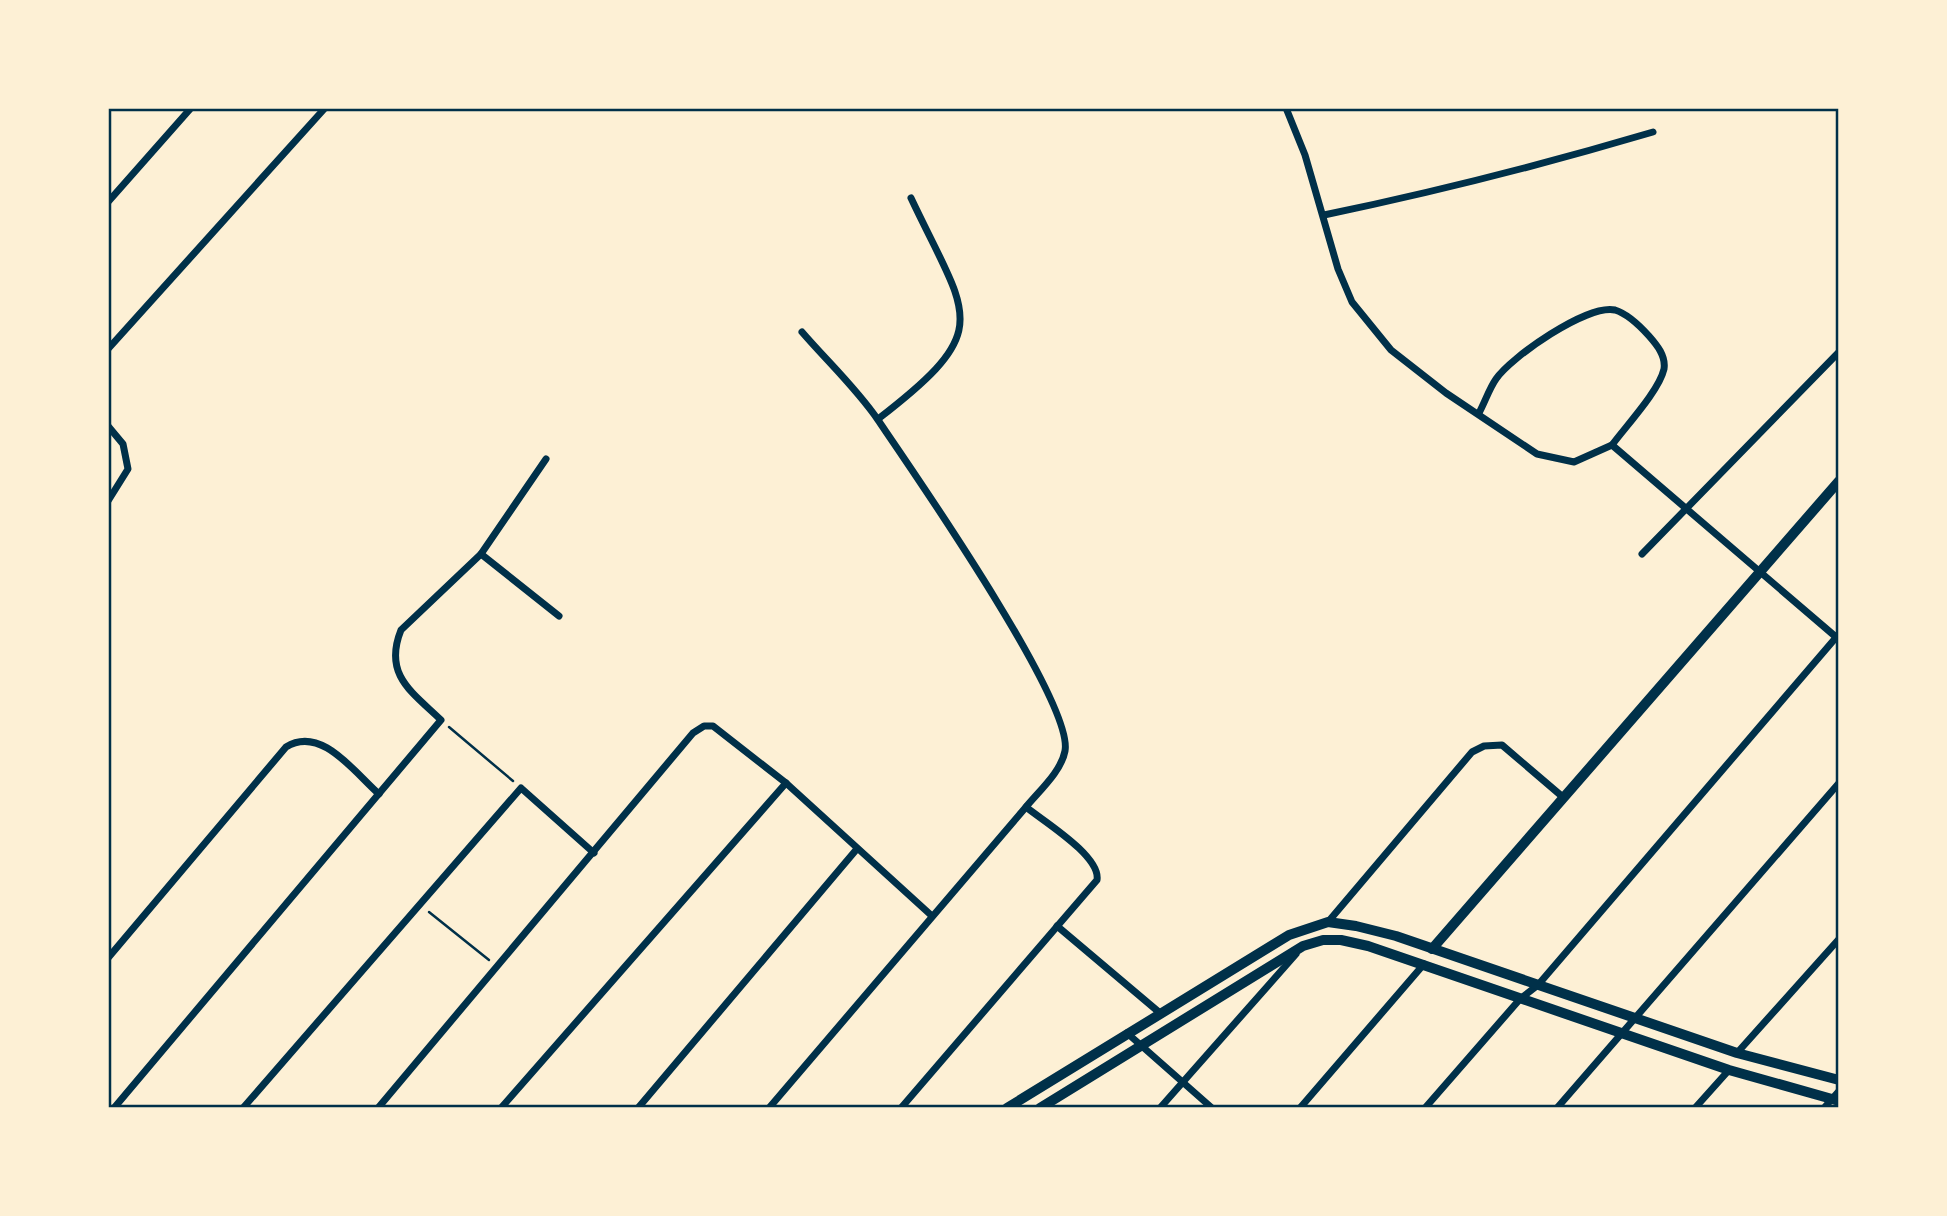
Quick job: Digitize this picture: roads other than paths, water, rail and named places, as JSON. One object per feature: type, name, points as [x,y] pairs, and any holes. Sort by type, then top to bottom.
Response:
[{"type":"main road","points":[[1007,1108],[1289,935],[1328,922],[1369,929],[1737,1053],[1839,1080]]},
{"type":"main road","points":[[1040,1108],[1303,946],[1323,940],[1341,940],[1424,964],[1621,1035],[1831,1103]]},
{"type":"street","points":[[108,202],[191,108]]},
{"type":"street","points":[[108,349],[325,108]]},
{"type":"street","points":[[1286,108],[1324,215],[1338,269],[1352,302],[1391,350],[1421,375],[1537,454],[1561,462],[1574,462],[1612,444],[1658,381],[1664,356],[1642,329],[1625,314],[1613,310],[1592,314],[1556,332],[1517,357],[1495,380],[1479,413]]},
{"type":"street","points":[[1324,215],[1471,184],[1514,169],[1653,132]]},
{"type":"street","points":[[878,419],[943,363],[957,342],[960,332],[959,303],[953,284],[911,198]]},
{"type":"street","points":[[769,1108],[1026,807],[1055,770],[1065,752],[1065,738],[1040,675],[1001,604],[878,419],[802,332]]},
{"type":"street","points":[[1642,554],[1839,352]]},
{"type":"street","points":[[108,426],[123,443],[128,470],[108,501]]},
{"type":"street","points":[[1425,1108],[1520,999],[1538,985],[1837,635],[1612,444]]},
{"type":"street","points":[[114,1108],[441,720],[398,674],[395,663],[397,640],[401,630],[481,554],[546,459]]},
{"type":"street","points":[[1432,949],[1760,568],[1839,481]]},
{"type":"street","points":[[481,554],[559,616]]},
{"type":"street","points":[[378,1108],[693,733],[709,726],[721,732],[786,783],[856,850],[932,916]]},
{"type":"street","points":[[108,958],[286,747],[304,739],[322,744],[379,794]]},
{"type":"street","points":[[1328,922],[1472,752],[1484,746],[1502,745],[1564,798]]},
{"type":"street","points":[[501,1108],[786,783]]},
{"type":"street","points":[[1557,1108],[1839,783]]},
{"type":"street","points":[[243,1108],[521,788],[594,853]]},
{"type":"street","points":[[901,1108],[1097,880],[1097,868],[1086,854],[1026,807]]},
{"type":"street","points":[[638,1108],[856,850]]},
{"type":"street","points":[[1057,926],[1160,1013]]},
{"type":"street","points":[[1737,1053],[1839,939]]},
{"type":"street","points":[[1160,1108],[1303,946]]},
{"type":"street","points":[[1300,1108],[1424,964]]},
{"type":"street","points":[[1127,1033],[1212,1108]]},
{"type":"street","points":[[1695,1108],[1729,1070]]},
{"type":"street","points":[[1831,1103],[1839,1091]]}]
